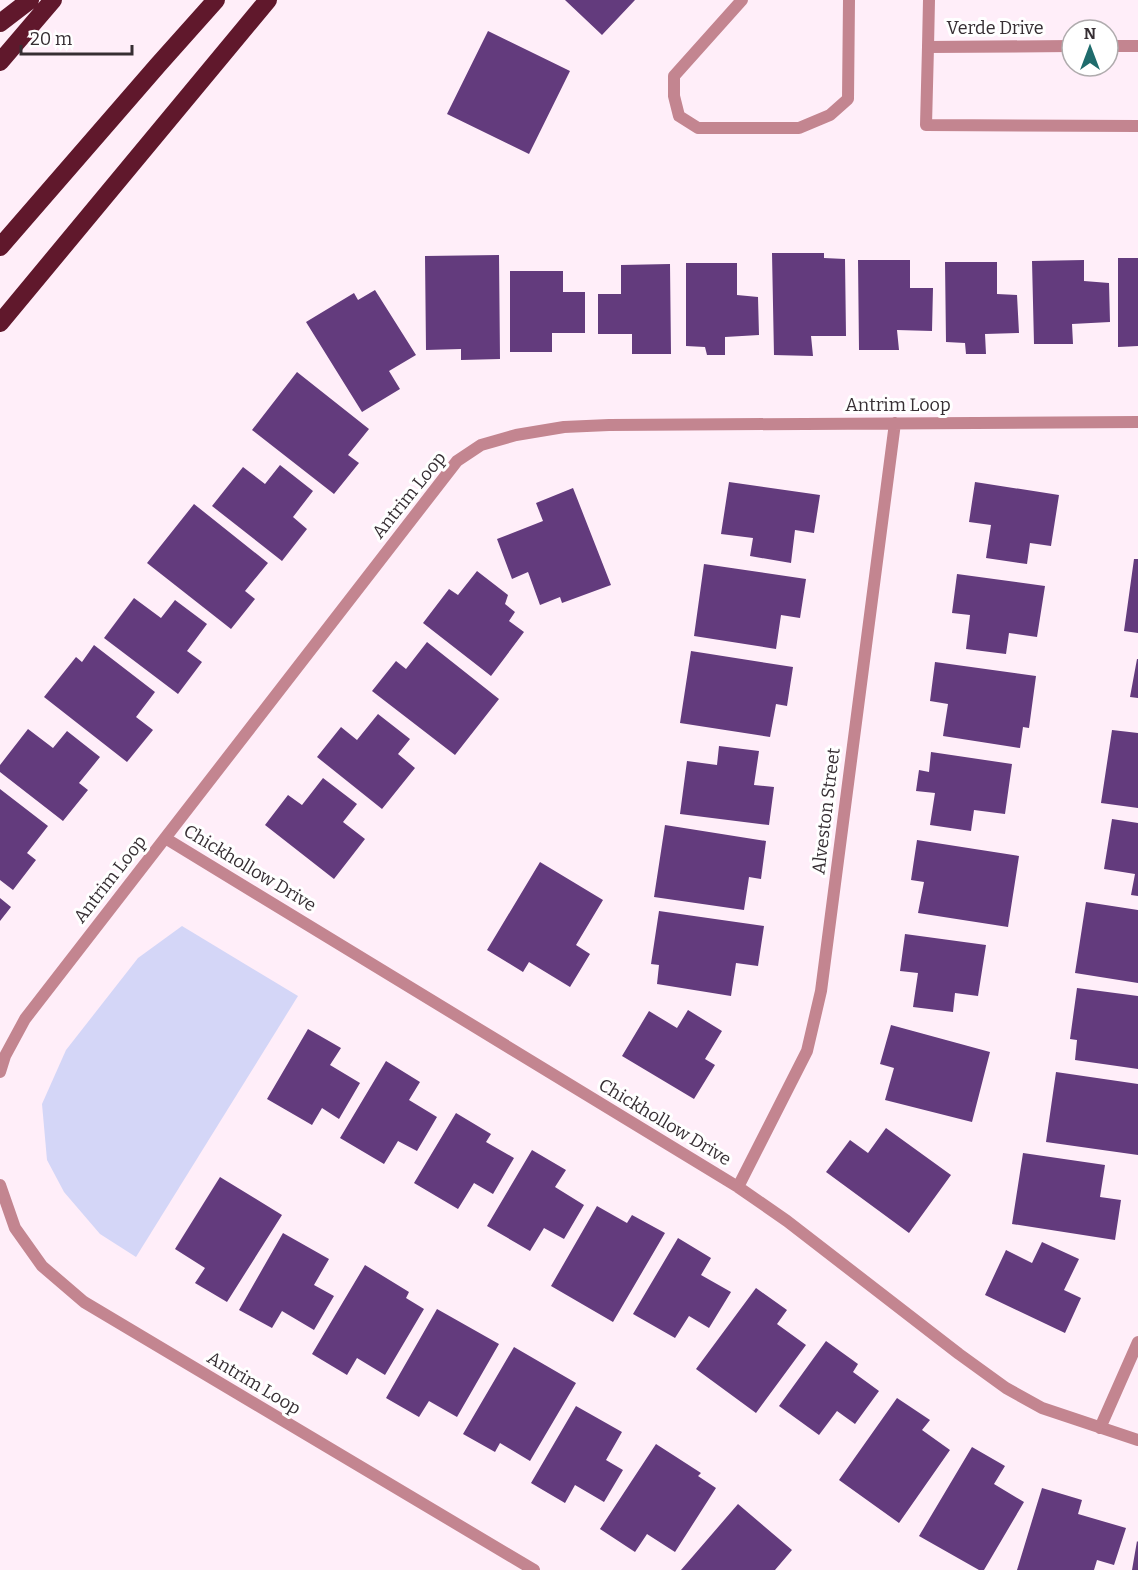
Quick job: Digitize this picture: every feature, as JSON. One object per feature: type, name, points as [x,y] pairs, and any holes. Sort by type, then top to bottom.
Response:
[{"type":"highway","points":[[0,23],[30,0]]},
{"type":"highway","points":[[0,62],[53,0]]},
{"type":"highway","points":[[0,247],[216,0]]},
{"type":"highway","points":[[0,323],[268,0]]},
{"type":"street","points":[[742,0],[674,76],[674,96],[679,116],[698,128],[799,128],[830,115],[848,99],[849,0]]},
{"type":"street","name":"Verde Drive","points":[[929,0],[928,47],[1060,46]]},
{"type":"street","points":[[1120,46],[1138,46]]},
{"type":"street","points":[[928,47],[926,125],[1138,126]]},
{"type":"street","name":"Antrim Loop","points":[[0,1072],[5,1056],[25,1019],[457,461],[481,445],[516,435],[564,426],[1138,422]]},
{"type":"street","name":"Alveston Street","points":[[738,1187],[807,1051],[821,991],[895,423]]},
{"type":"street","name":"Chickhollow Drive","points":[[165,838],[738,1187],[787,1221],[958,1354],[1006,1388],[1042,1408],[1138,1440]]},
{"type":"street","name":"Antrim Loop","points":[[0,1185],[15,1228],[42,1266],[84,1302],[534,1570]]},
{"type":"street","points":[[1100,1428],[1138,1342]]},
{"type":"water","points":[[182,926],[298,996],[136,1257],[100,1234],[64,1192],[47,1160],[42,1104],[66,1050],[138,958]]},
{"type":"building","points":[[565,0],[635,0],[602,35]]},
{"type":"building","points":[[488,31],[570,71],[529,154],[447,114]]},
{"type":"building","points":[[772,253],[824,253],[824,258],[845,259],[846,336],[811,336],[813,356],[774,355]]},
{"type":"building","points":[[499,255],[500,359],[461,360],[461,349],[426,350],[425,256]]},
{"type":"building","points":[[1118,258],[1138,258],[1138,346],[1118,347]]},
{"type":"building","points":[[858,260],[910,260],[910,288],[933,288],[932,331],[897,330],[899,350],[859,350]]},
{"type":"building","points":[[1084,260],[1084,281],[1109,283],[1110,322],[1072,324],[1073,344],[1034,344],[1032,261]]},
{"type":"building","points":[[945,262],[997,262],[997,294],[1017,295],[1019,333],[985,334],[986,354],[966,354],[965,343],[946,342]]},
{"type":"building","points":[[686,263],[737,263],[737,295],[758,297],[759,335],[725,337],[725,355],[707,355],[705,347],[686,346]]},
{"type":"building","points":[[670,264],[671,354],[632,354],[632,334],[598,334],[598,294],[621,294],[621,265]]},
{"type":"building","points":[[510,271],[563,271],[563,292],[585,292],[585,333],[552,333],[552,352],[510,352]]},
{"type":"building","points":[[375,290],[416,355],[389,371],[400,389],[362,412],[306,322],[354,293],[358,300]]},
{"type":"building","points":[[297,372],[369,429],[348,455],[359,463],[334,494],[252,430]]},
{"type":"building","points":[[280,465],[313,491],[293,517],[307,529],[282,561],[212,506],[243,467],[265,484]]},
{"type":"building","points":[[729,482],[820,495],[814,533],[795,530],[791,563],[750,556],[753,538],[721,534]]},
{"type":"building","points":[[975,482],[1059,495],[1051,546],[1030,543],[1027,564],[986,558],[991,525],[969,522]]},
{"type":"building","points":[[573,488],[611,585],[562,603],[560,597],[540,605],[528,572],[512,579],[497,539],[543,521],[536,503]]},
{"type":"building","points":[[194,504],[268,563],[245,591],[255,599],[231,629],[147,563]]},
{"type":"building","points":[[1134,559],[1138,559],[1138,633],[1124,631]]},
{"type":"building","points":[[704,564],[806,579],[800,618],[781,615],[776,649],[694,636]]},
{"type":"building","points":[[477,571],[508,595],[505,604],[515,612],[509,621],[524,632],[491,676],[423,623],[449,589],[458,595]]},
{"type":"building","points":[[957,574],[1045,586],[1037,637],[1009,633],[1006,654],[966,649],[970,615],[952,613]]},
{"type":"building","points":[[134,598],[161,618],[175,600],[207,624],[187,651],[202,662],[178,694],[104,638]]},
{"type":"building","points":[[427,642],[499,699],[455,755],[372,691],[396,661],[406,669]]},
{"type":"building","points":[[94,645],[155,692],[136,717],[153,730],[127,762],[44,697],[76,657],[82,662]]},
{"type":"building","points":[[691,651],[793,667],[787,706],[776,704],[770,737],[680,723]]},
{"type":"building","points":[[1138,659],[1138,698],[1130,697]]},
{"type":"building","points":[[935,662],[1036,676],[1029,728],[1023,727],[1020,748],[943,736],[948,704],[930,701]]},
{"type":"building","points":[[378,714],[410,739],[398,754],[415,768],[382,809],[317,757],[341,727],[357,740]]},
{"type":"building","points":[[28,729],[53,748],[67,731],[100,757],[79,783],[88,790],[63,821],[0,772],[0,765]]},
{"type":"building","points":[[1112,730],[1138,733],[1138,808],[1101,803]]},
{"type":"building","points":[[719,746],[759,751],[754,785],[774,787],[769,825],[680,814],[687,761],[717,765]]},
{"type":"building","points":[[931,752],[1012,764],[1005,814],[974,810],[971,831],[930,825],[935,793],[916,791],[919,770],[929,772]]},
{"type":"building","points":[[323,778],[357,804],[343,822],[365,839],[334,879],[265,825],[288,795],[302,805]]},
{"type":"building","points":[[0,789],[48,826],[27,853],[36,860],[13,890],[0,880]]},
{"type":"building","points":[[1112,819],[1138,823],[1138,896],[1131,895],[1135,874],[1104,869]]},
{"type":"building","points":[[665,825],[766,841],[761,879],[749,877],[744,910],[654,897]]},
{"type":"building","points":[[917,840],[1019,856],[1008,927],[918,913],[924,882],[911,880]]},
{"type":"building","points":[[540,862],[603,900],[576,945],[590,954],[570,987],[529,962],[523,972],[487,950]]},
{"type":"building","points":[[0,898],[11,907],[0,921]]},
{"type":"building","points":[[1086,902],[1138,910],[1138,983],[1075,973]]},
{"type":"building","points":[[659,911],[764,926],[758,966],[736,963],[731,996],[657,984],[659,965],[651,964]]},
{"type":"building","points":[[905,934],[986,945],[978,996],[955,993],[953,1012],[913,1007],[918,973],[900,971]]},
{"type":"building","points":[[1077,988],[1138,996],[1138,1069],[1075,1060],[1077,1040],[1070,1039]]},
{"type":"building","points":[[688,1010],[722,1031],[705,1059],[715,1065],[694,1099],[622,1056],[649,1011],[677,1028]]},
{"type":"building","points":[[891,1025],[990,1052],[972,1122],[885,1100],[894,1068],[880,1064]]},
{"type":"building","points":[[308,1029],[341,1048],[330,1065],[360,1083],[339,1119],[322,1108],[312,1125],[267,1099]]},
{"type":"building","points":[[386,1061],[420,1082],[409,1100],[437,1117],[417,1151],[398,1141],[384,1164],[340,1138]]},
{"type":"building","points":[[1056,1072],[1138,1084],[1138,1155],[1046,1142]]},
{"type":"building","points":[[456,1113],[491,1134],[486,1142],[514,1158],[493,1194],[474,1183],[458,1209],[414,1183]]},
{"type":"building","points":[[886,1128],[951,1175],[909,1233],[826,1172],[850,1140],[868,1153]]},
{"type":"building","points":[[532,1150],[566,1170],[555,1187],[584,1205],[564,1239],[544,1228],[530,1251],[487,1226]]},
{"type":"building","points":[[1023,1153],[1105,1165],[1100,1197],[1121,1200],[1115,1240],[1012,1224]]},
{"type":"building","points":[[220,1177],[282,1215],[227,1302],[195,1283],[205,1268],[175,1249]]},
{"type":"building","points":[[597,1206],[627,1223],[632,1215],[665,1233],[613,1322],[551,1286]]},
{"type":"building","points":[[283,1233],[329,1259],[314,1285],[334,1296],[314,1330],[282,1311],[272,1328],[239,1310]]},
{"type":"building","points":[[678,1238],[711,1258],[701,1275],[731,1292],[709,1328],[689,1316],[675,1338],[633,1314]]},
{"type":"building","points":[[1042,1242],[1079,1259],[1064,1290],[1081,1298],[1065,1333],[985,1295],[1006,1250],[1032,1263]]},
{"type":"building","points":[[365,1265],[409,1292],[406,1298],[424,1309],[385,1375],[357,1358],[347,1375],[312,1354]]},
{"type":"building","points":[[756,1288],[787,1310],[777,1324],[806,1345],[756,1413],[696,1369]]},
{"type":"building","points":[[437,1309],[499,1344],[457,1417],[429,1401],[419,1417],[386,1398]]},
{"type":"building","points":[[826,1341],[858,1364],[853,1372],[879,1391],[855,1424],[837,1411],[819,1435],[779,1406]]},
{"type":"building","points":[[514,1347],[576,1383],[530,1461],[500,1443],[495,1452],[463,1434]]},
{"type":"building","points":[[897,1398],[930,1420],[922,1430],[950,1450],[899,1523],[839,1480]]},
{"type":"building","points":[[576,1406],[622,1432],[606,1460],[623,1470],[604,1502],[575,1485],[565,1503],[531,1483]]},
{"type":"building","points":[[656,1444],[701,1473],[698,1476],[716,1488],[675,1552],[647,1534],[635,1552],[600,1529]]},
{"type":"building","points":[[972,1447],[1005,1466],[994,1484],[1024,1502],[984,1570],[979,1570],[919,1536]]},
{"type":"building","points":[[1042,1488],[1082,1500],[1078,1514],[1126,1528],[1114,1565],[1097,1560],[1094,1570],[1017,1570]]},
{"type":"building","points":[[738,1504],[792,1550],[775,1570],[681,1570]]},
{"type":"building","points":[[1137,1541],[1138,1570],[1132,1570]]}]
